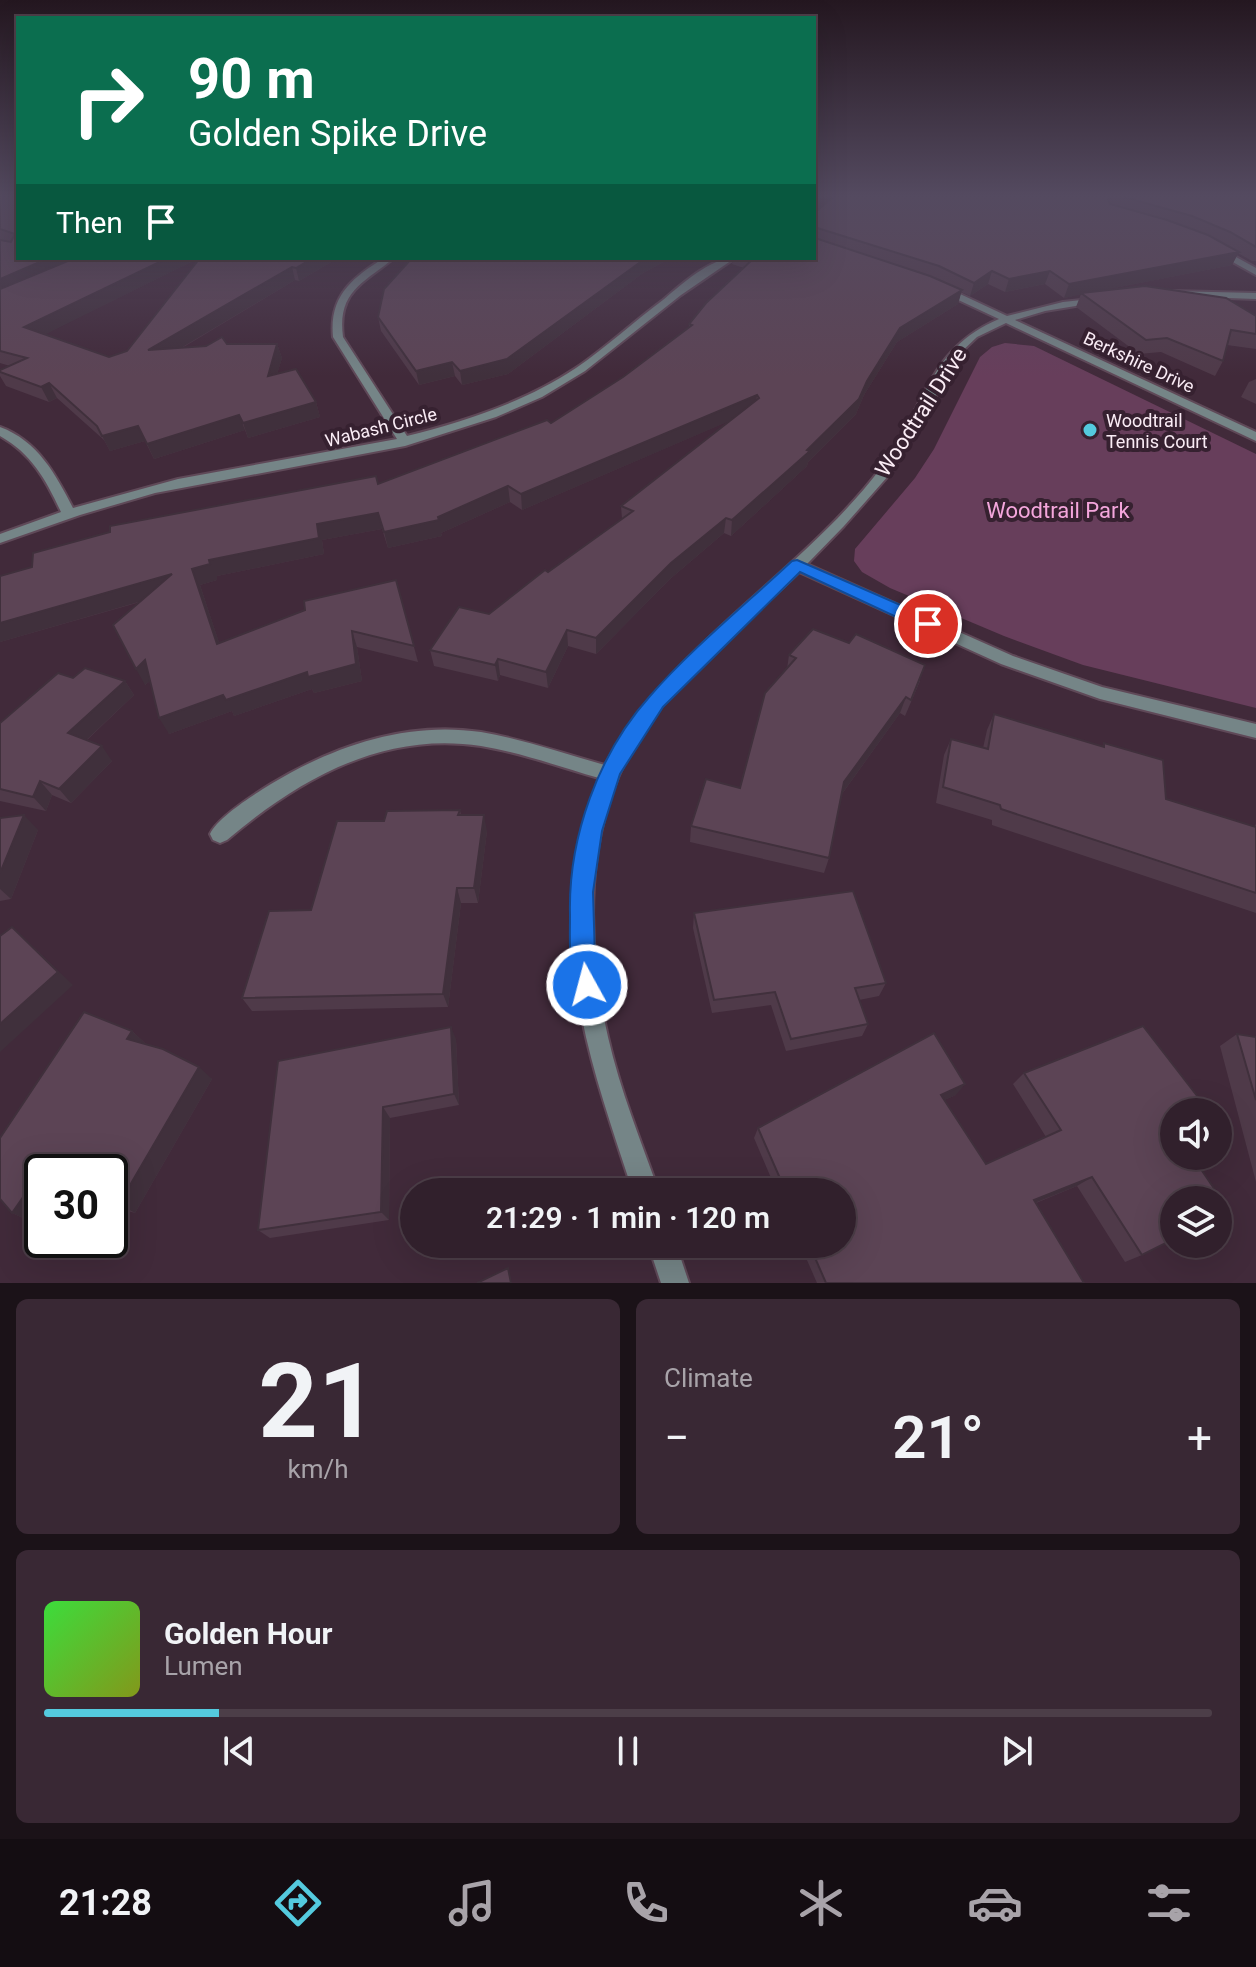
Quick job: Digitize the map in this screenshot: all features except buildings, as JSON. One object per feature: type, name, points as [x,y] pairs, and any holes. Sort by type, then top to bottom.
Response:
[{"type":"street","points":[[1230,256],[1256,272]]},
{"type":"street","points":[[387,260],[358,279],[346,292],[337,307],[335,323],[338,337],[405,442]]},
{"type":"street","name":"Wabash Circle","points":[[0,539],[69,514],[201,479],[327,459],[405,442],[478,420],[565,380],[682,288],[728,260]]},
{"type":"street","name":"Berkshire Drive","points":[[931,284],[1256,437]]},
{"type":"street","points":[[1160,294],[1256,296]]},
{"type":"street","name":"Woodtrail Drive","points":[[641,1178],[596,1038],[583,958],[581,892],[591,831],[610,774],[623,748],[656,701],[863,498],[892,463],[963,342],[1007,321],[1052,307],[1121,298]]},
{"type":"street","points":[[0,431],[21,442],[41,459],[69,514]]},
{"type":"street","points":[[797,565],[1007,660],[1100,693],[1256,731]]},
{"type":"street","points":[[220,834],[257,801],[308,770],[360,748],[417,737],[463,737],[503,744],[610,774]]},
{"type":"street","points":[[667,1258],[675,1283]]},
{"type":"green space","name":"Woodtrail Park","points":[[1005,343],[1034,346],[1256,454],[1256,708],[1083,665],[890,588],[862,572],[854,561],[855,549],[915,478],[934,449],[980,357],[992,347]]},
{"type":"place","name":"Woodtrail Tennis Court","points":[[1090,430]]},
{"type":"route","points":[[587,985],[581,892],[591,831],[610,774],[623,748],[656,701],[797,565],[928,624]]}]
